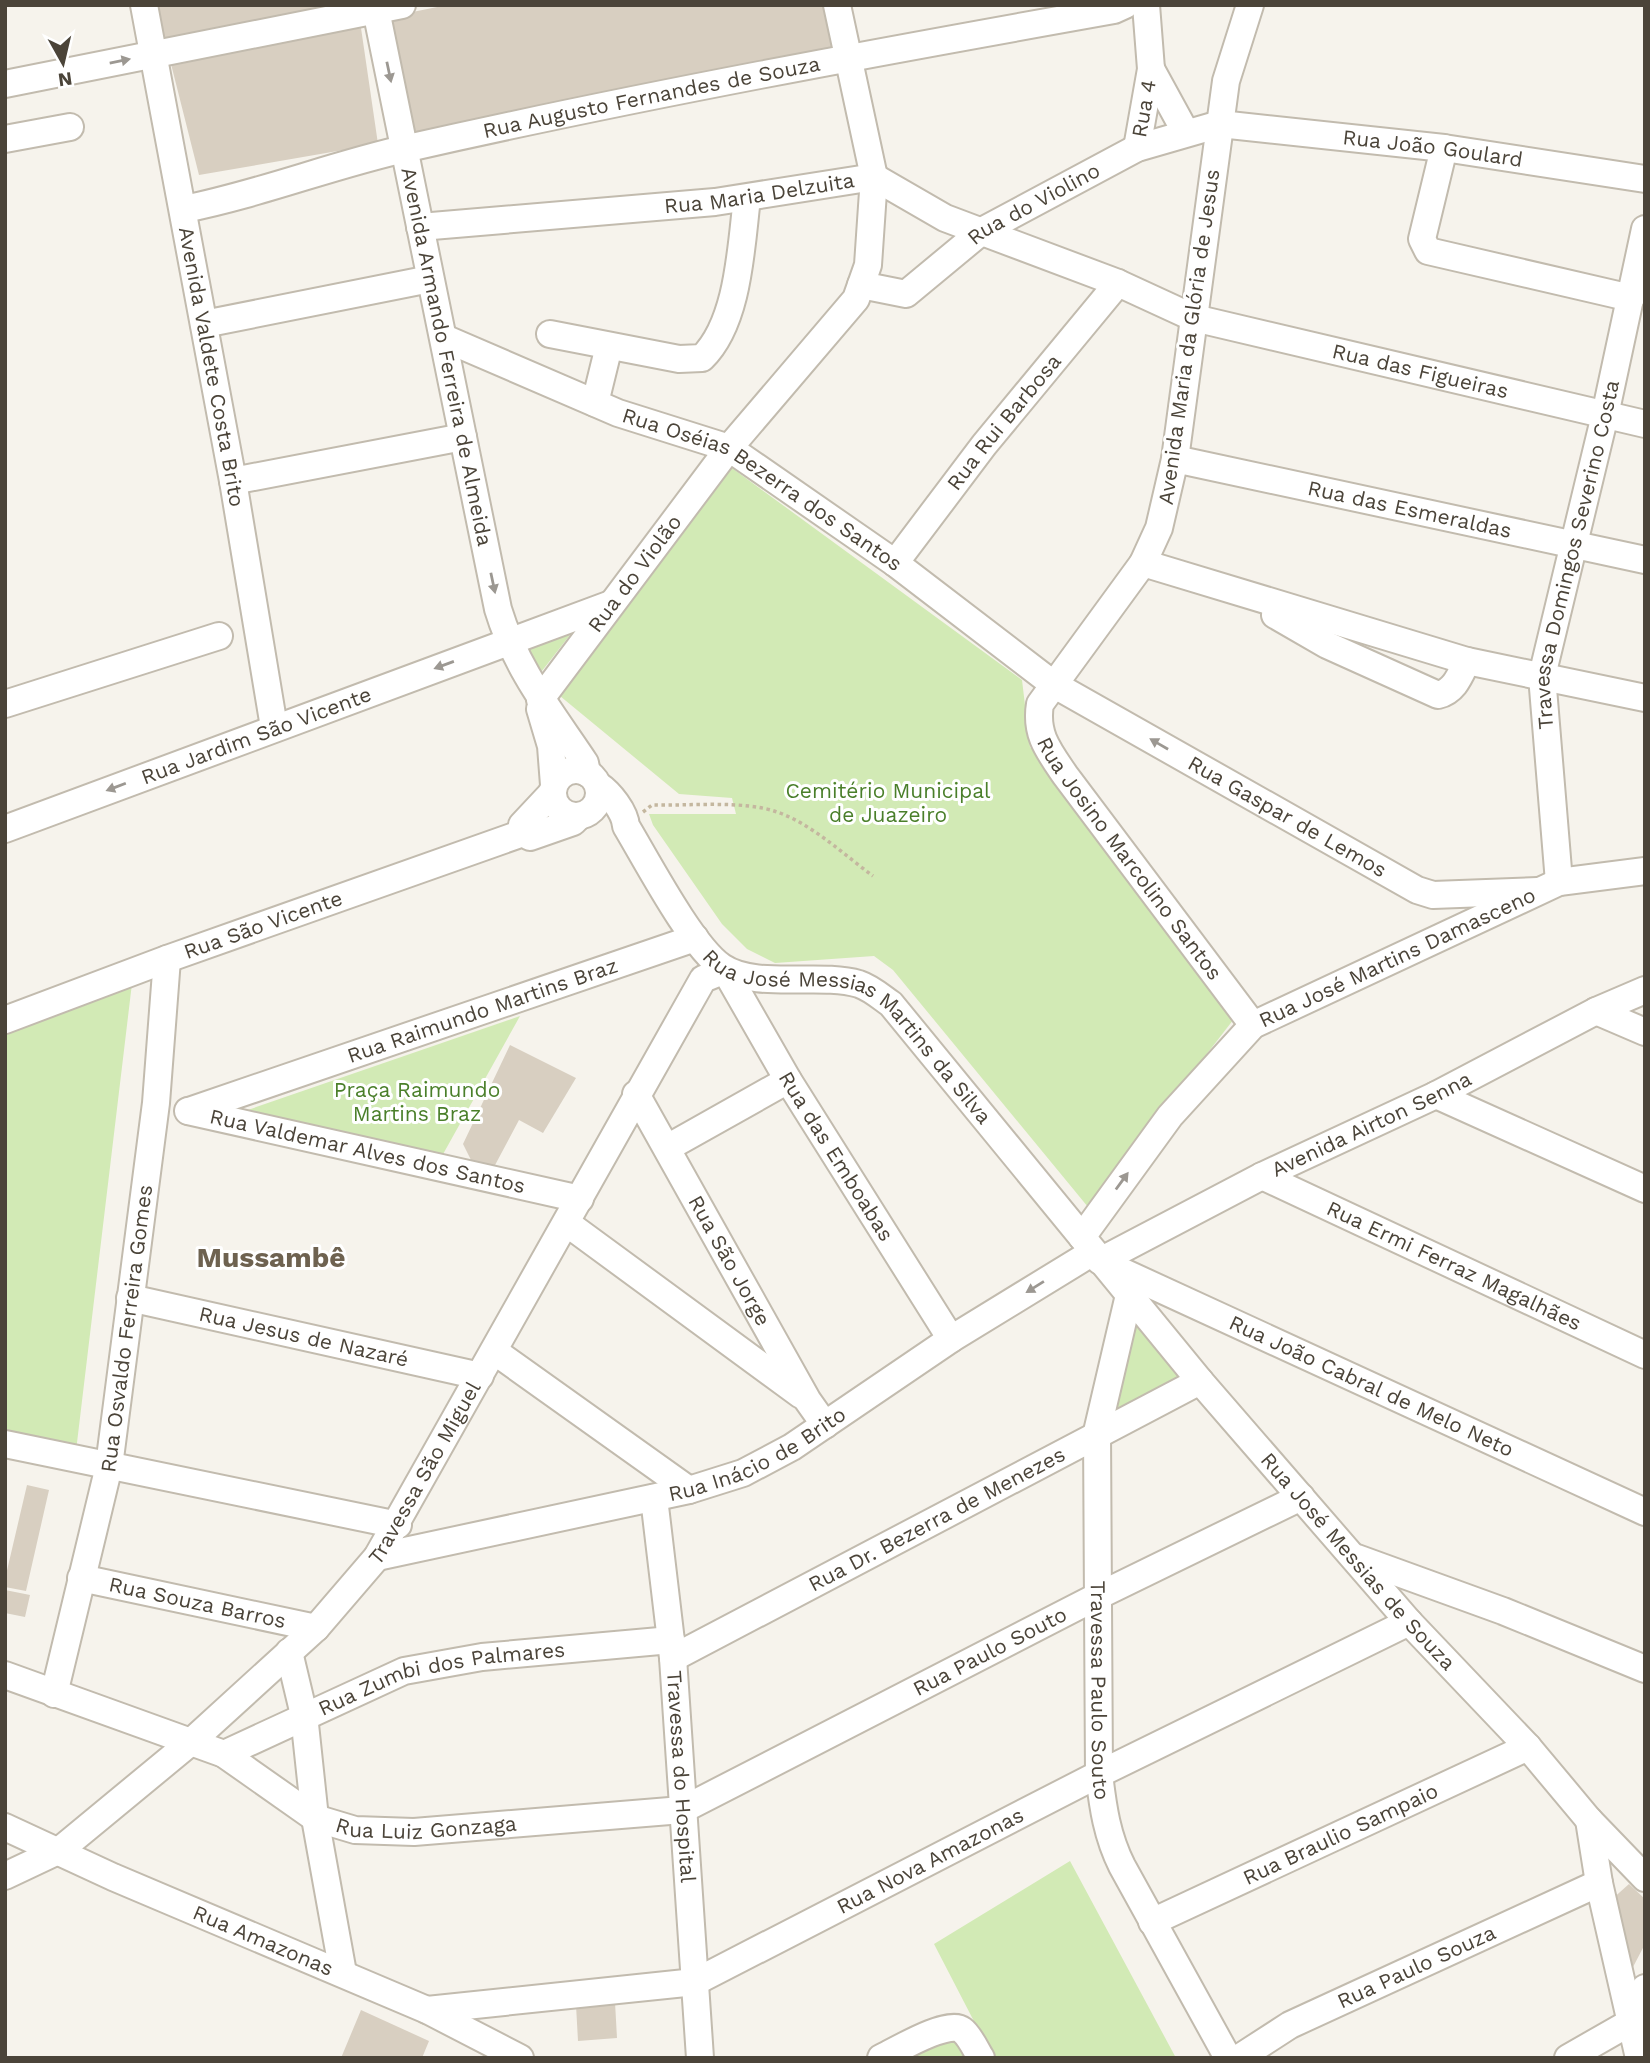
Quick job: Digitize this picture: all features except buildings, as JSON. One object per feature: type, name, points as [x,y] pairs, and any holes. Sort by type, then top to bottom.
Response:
[{"type":"street","name":"Avenida Valdete Costa Brito","points":[[144,5],[233,481],[274,727]]},
{"type":"street","points":[[5,84],[376,8],[402,5]]},
{"type":"street","name":"Rua do Violão","points":[[540,700],[729,448],[856,299],[868,265],[874,177],[837,5]]},
{"type":"street","name":"Rua Augusto Fernandes de Souza","points":[[184,209],[261,191],[405,148],[848,58],[1114,10],[1125,5]]},
{"type":"street","name":"Rua 4","points":[[1137,148],[1151,69],[1146,5]]},
{"type":"street","name":"Avenida Maria da Glória de Jesus","points":[[1053,684],[1143,563],[1159,528],[1175,459],[1220,124],[1232,54],[1250,5]]},
{"type":"street","name":"Avenida Armando Ferreira de Almeida","points":[[376,8],[498,610],[508,641],[540,700]]},
{"type":"street","name":"Rua 4","points":[[1151,69],[1186,133]]},
{"type":"street","name":"Rua do Violino","points":[[861,285],[906,294],[982,232],[1137,148],[1220,124]]},
{"type":"street","name":"Rua João Goulard","points":[[1220,124],[1444,148],[1645,178]]},
{"type":"street","points":[[5,139],[70,127]]},
{"type":"street","points":[[1444,148],[1422,239],[1428,251],[1637,284]]},
{"type":"street","name":"Rua Maria Delzuita","points":[[420,227],[618,212],[747,198],[874,177],[944,218],[1118,282],[1194,318]]},
{"type":"street","points":[[550,334],[679,359],[698,359],[707,353],[721,329],[733,297],[747,198]]},
{"type":"street","name":"Travessa Domingos Severino Costa","points":[[1548,886],[1542,676],[1637,284],[1645,229]]},
{"type":"street","points":[[204,324],[430,279]]},
{"type":"street","name":"Rua Rui Barbosa","points":[[895,563],[984,445],[1118,282]]},
{"type":"street","name":"Rua das Figueiras","points":[[1194,318],[1645,424]]},
{"type":"street","name":"Rua Oséias Bezerra dos Santos","points":[[444,338],[618,413],[729,448],[895,563],[1053,684]]},
{"type":"street","points":[[595,403],[609,346]]},
{"type":"street","points":[[233,481],[463,437]]},
{"type":"street","name":"Rua das Esmeraldas","points":[[1175,459],[1645,560]]},
{"type":"street","points":[[1143,563],[1247,597],[1467,661],[1645,698]]},
{"type":"street","points":[[1247,597],[1327,645],[1427,692],[1438,695],[1447,692],[1467,661]]},
{"type":"street","name":"Rua Jardim São Vicente","points":[[5,829],[611,604]]},
{"type":"street","points":[[5,704],[219,636]]},
{"type":"street","name":"Rua Gaspar de Lemos","points":[[1053,684],[1425,894],[1548,886]]},
{"type":"street","name":"Rua Josino Marcolino Santos","points":[[1053,684],[1040,704],[1037,720],[1041,741],[1253,1025]]},
{"type":"street","points":[[540,700],[544,701],[585,763],[592,779],[598,801],[583,815]]},
{"type":"street","points":[[523,834],[522,825],[553,789],[564,773],[572,770],[592,779],[607,791],[626,821],[626,827],[618,828],[583,815],[571,816],[558,808],[553,789],[553,760],[540,700]]},
{"type":"street","name":"Rua São Vicente","points":[[5,1020],[167,959],[523,834],[530,836],[583,815]]},
{"type":"street","name":"Rua José Messias Martins da Silva","points":[[626,827],[695,938],[713,961],[725,970],[761,977],[838,980],[860,985],[891,1004],[1092,1250]]},
{"type":"street","name":"Rua José Martins Damasceno","points":[[1092,1250],[1170,1116],[1253,1025],[1548,886],[1645,871]]},
{"type":"street","name":"Rua Raimundo Martins Braz","points":[[189,1111],[695,938]]},
{"type":"street","name":"Rua Osvaldo Ferreira Gomes","points":[[54,1694],[109,1466],[156,1103],[167,959]]},
{"type":"street","name":"Rua das Emboabas","points":[[725,970],[788,1080],[951,1339]]},
{"type":"street","name":"Travessa São Miguel","points":[[5,1876],[60,1850],[192,1741],[316,1628],[377,1557],[398,1525],[568,1224],[636,1094],[703,979],[725,970]]},
{"type":"street","name":"Avenida Airton Senna","points":[[1092,1250],[1262,1176],[1436,1095],[1596,1011],[1645,990]]},
{"type":"street","points":[[1596,1011],[1645,1032]]},
{"type":"street","points":[[667,1148],[788,1080]]},
{"type":"street","name":"Rua São Jorge","points":[[636,1094],[808,1401],[825,1425]]},
{"type":"street","points":[[1436,1095],[1645,1189]]},
{"type":"street","name":"Rua Valdemar Alves dos Santos","points":[[156,1103],[580,1199]]},
{"type":"street","name":"Rua Ermi Ferraz Magalhães","points":[[1262,1176],[1645,1355]]},
{"type":"street","points":[[568,1224],[808,1401]]},
{"type":"street","name":"Rua José Messias de Souza","points":[[1092,1250],[1200,1381],[1409,1622],[1528,1747],[1589,1820],[1645,1878]]},
{"type":"street","name":"Rua Inácio de Brito","points":[[377,1557],[689,1490],[768,1462],[951,1339],[1092,1250]]},
{"type":"street","name":"Rua João Cabral de Melo Neto","points":[[1092,1250],[1645,1512]]},
{"type":"street","name":"Travessa Paulo Souto","points":[[1129,1295],[1097,1432],[1099,1774],[1110,1841],[1228,2058]]},
{"type":"street","name":"Rua Jesus de Nazaré","points":[[130,1298],[480,1376]]},
{"type":"street","points":[[494,1351],[689,1490]]},
{"type":"street","name":"Rua Dr. Bezerra de Menezes","points":[[672,1649],[1200,1381]]},
{"type":"street","points":[[5,1444],[398,1525]]},
{"type":"street","name":"Rua Paulo Souto","points":[[682,1810],[1096,1597],[1301,1497]]},
{"type":"street","name":"Travessa do Hospital","points":[[654,1498],[672,1649],[701,2058]]},
{"type":"street","points":[[1355,1557],[1503,1611],[1645,1669]]},
{"type":"street","name":"Rua Souza Barros","points":[[81,1578],[316,1628]]},
{"type":"street","name":"Rua Nova Amazonas","points":[[427,2010],[695,1982],[1099,1774],[1409,1622]]},
{"type":"street","name":"Rua Zumbi dos Palmares","points":[[224,1754],[404,1671],[441,1662],[672,1649]]},
{"type":"street","points":[[289,1652],[304,1715],[315,1818],[343,1973]]},
{"type":"street","points":[[5,1675],[192,1741]]},
{"type":"street","name":"Rua Luiz Gonzaga","points":[[192,1741],[224,1754],[315,1818],[355,1830],[414,1832],[682,1810]]},
{"type":"street","name":"Rua Braulio Sampaio","points":[[1152,1922],[1528,1747]]},
{"type":"street","points":[[1589,1820],[1598,1884],[1639,2058]]},
{"type":"street","name":"Rua Amazonas","points":[[5,1827],[60,1850],[113,1877],[427,2010],[520,2058]]},
{"type":"street","name":"Rua Paulo Souza","points":[[1239,2058],[1290,2025],[1598,1884]]},
{"type":"street","points":[[1568,2058],[1631,2022],[1645,1988]]},
{"type":"street","points":[[881,2058],[940,2030],[954,2027],[964,2031],[981,2058]]},
{"type":"path","points":[[626,827],[652,804],[752,807],[776,811],[797,821],[873,876]]},
{"type":"green space","name":"Cemitério Municipal de Juazeiro","points":[[732,468],[1022,680],[1030,747],[1244,1006],[1088,1207],[893,970],[874,956],[775,963],[747,949],[722,924],[653,825],[649,814],[736,814],[732,798],[679,794],[560,696]]},
{"type":"green space","points":[[577,626],[538,676],[520,650]]},
{"type":"green space","points":[[133,975],[76,1451],[5,1435],[5,1024]]},
{"type":"green space","name":"Praça Raimundo Martins Braz","points":[[520,1016],[442,1156],[239,1113]]},
{"type":"green space","points":[[1129,1295],[1200,1381],[1097,1432]]},
{"type":"green space","points":[[1070,1861],[1176,2058],[993,2058],[934,1944]]},
{"type":"green space","points":[[951,2030],[967,2058],[892,2058]]},
{"type":"district","name":"Mussambê","points":[[271,1257]]}]
